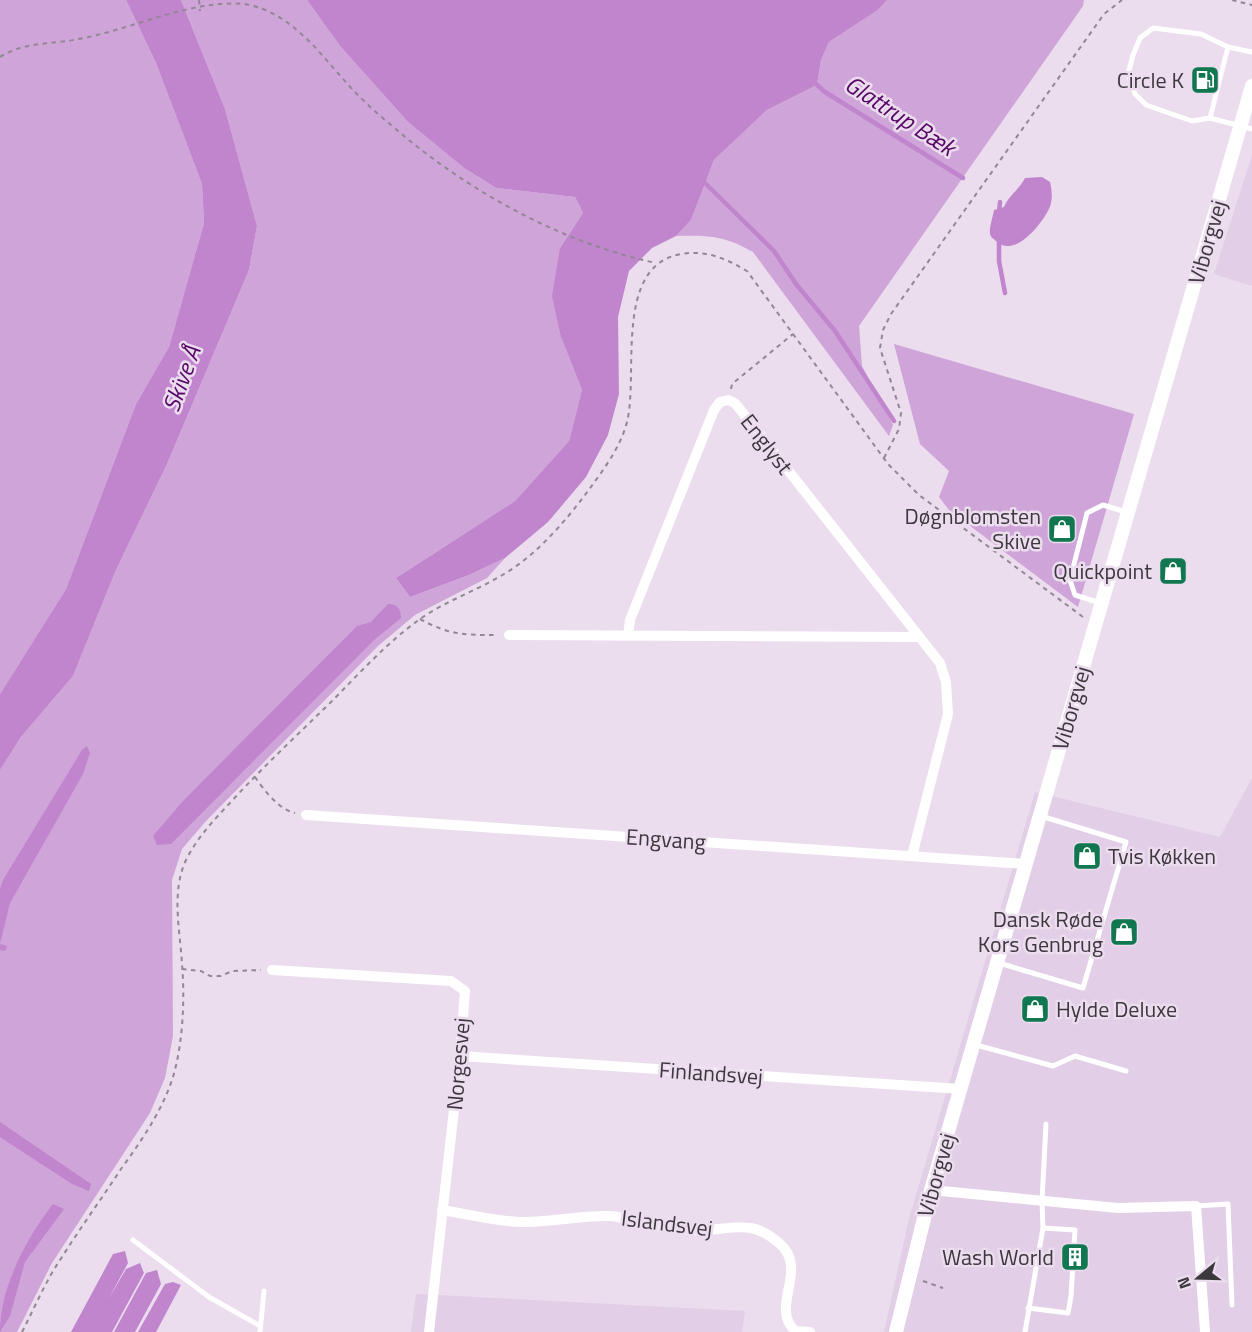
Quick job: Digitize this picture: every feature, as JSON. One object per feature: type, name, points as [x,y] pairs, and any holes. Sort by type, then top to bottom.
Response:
[{"type":"street","name":"Viborgvej","points":[[896,1332],[931,1190],[1128,513],[1246,127],[1252,86]]},
{"type":"street","name":"Englyst","points":[[628,634],[630,620],[714,410],[720,402],[728,400],[735,403],[940,663],[946,682],[948,714],[912,856]]},
{"type":"street","points":[[509,635],[919,637]]},
{"type":"street","name":"Engvang","points":[[306,815],[1026,864]]},
{"type":"street","name":"Norgesvej","points":[[272,970],[451,981],[465,991],[460,1056],[429,1332]]},
{"type":"street","name":"Finlandsvej","points":[[460,1056],[961,1089]]},
{"type":"street","points":[[931,1190],[1118,1208],[1196,1206],[1205,1328]]},
{"type":"street","name":"Islandsvej","points":[[442,1210],[517,1222],[547,1222],[581,1216],[613,1216],[657,1226],[695,1230],[751,1228],[768,1234],[782,1245],[788,1256],[792,1273],[785,1313],[788,1324],[795,1331],[810,1332]]},
{"type":"lane","points":[[1246,127],[1210,118],[1192,121],[1146,105],[1135,94],[1128,74],[1140,38],[1153,28],[1201,34],[1227,47],[1252,52]]},
{"type":"lane","points":[[1210,118],[1227,47]]},
{"type":"lane","points":[[1102,603],[1075,595],[1070,580],[1087,513],[1103,505],[1128,513]]},
{"type":"lane","points":[[998,963],[1083,988],[1126,842],[1041,816]]},
{"type":"lane","points":[[974,1044],[1053,1066],[1075,1056],[1126,1071]]},
{"type":"lane","points":[[1025,1332],[1043,1228],[1046,1124]]},
{"type":"lane","points":[[1196,1206],[1228,1204],[1232,1305]]},
{"type":"lane","points":[[1028,1308],[1068,1313],[1075,1230],[1043,1228]]},
{"type":"lane","points":[[133,1240],[209,1297],[260,1329],[264,1291]]},
{"type":"path","points":[[199,0],[200,11]]},
{"type":"path","points":[[884,458],[899,429],[902,413],[880,348],[883,330],[891,314],[1104,15],[1122,0]]},
{"type":"path","points":[[1232,0],[1252,5]]},
{"type":"path","points":[[0,57],[8,51],[35,43],[77,40],[217,2],[246,4],[272,12],[291,24],[355,92],[402,134],[456,175],[502,204],[545,225],[614,252],[648,262],[656,263],[677,255],[712,254],[747,271],[884,458],[919,495],[1078,614],[1096,622]]},
{"type":"path","points":[[22,1332],[59,1261],[154,1122],[172,1077],[181,1041],[183,969],[178,915],[178,884],[186,860],[205,830],[254,776],[387,648],[420,619],[506,573],[530,555],[583,498],[615,451],[626,425],[631,399],[634,312],[640,289],[656,263]]},
{"type":"path","points":[[728,400],[732,384],[793,334]]},
{"type":"path","points":[[420,619],[440,630],[464,635],[509,635]]},
{"type":"path","points":[[254,776],[274,800],[284,808]]},
{"type":"path","points":[[183,969],[201,971],[210,976],[221,976],[232,971],[272,970]]},
{"type":"path","points":[[909,1277],[944,1288]]},
{"type":"shaded area","points":[[0,0],[126,0],[156,63],[202,184],[204,223],[169,347],[136,404],[66,589],[0,694]]},
{"type":"shaded area","points":[[181,0],[307,0],[340,46],[408,122],[464,168],[496,188],[575,197],[583,213],[560,248],[561,337],[582,390],[569,441],[515,501],[396,578],[410,597],[469,575],[505,558],[487,578],[415,615],[378,646],[206,821],[182,849],[172,880],[173,1036],[165,1078],[150,1113],[52,1263],[17,1332],[0,1332],[0,770],[21,737],[73,676],[116,570],[167,464],[249,270],[257,226],[225,109]]},
{"type":"shaded area","points":[[887,0],[1084,0],[1083,6],[859,326],[862,366],[893,425],[889,436],[753,252],[716,238],[676,236],[691,220],[714,160],[767,110],[817,85],[821,60],[829,42],[878,10]]},
{"type":"shaded area","points":[[1252,155],[1252,286],[1214,274]]},
{"type":"shaded area","points":[[894,344],[1134,414],[1078,607],[949,510],[939,497],[949,471],[920,444]]},
{"type":"shaded area","points":[[1252,778],[1252,1332],[884,1332],[909,1219],[1035,792],[1220,837]]},
{"type":"shaded area","points":[[416,1294],[745,1311],[742,1332],[411,1332]]},
{"type":"water","name":"Skive Å","points":[[126,0],[181,0],[225,109],[257,226],[249,270],[167,464],[116,570],[73,676],[21,737],[0,770],[0,694],[66,589],[136,404],[169,347],[204,223],[202,184],[156,63]]},
{"type":"water","points":[[307,0],[887,0],[878,10],[829,42],[821,60],[817,85],[767,110],[714,160],[691,220],[676,236],[652,248],[629,271],[618,317],[619,394],[608,435],[586,477],[548,522],[505,558],[469,575],[410,597],[396,578],[515,501],[569,441],[582,390],[561,337],[552,296],[560,248],[583,213],[575,197],[496,188],[464,168],[408,122],[340,46]]},
{"type":"water","points":[[1042,177],[1050,182],[1052,199],[1040,223],[1019,243],[1011,246],[996,241],[990,234],[994,210],[1004,207],[1025,178]]},
{"type":"water","points":[[388,604],[398,608],[401,618],[374,640],[171,844],[157,845],[153,836],[183,801],[357,626],[371,622]]},
{"type":"water","points":[[87,746],[90,753],[83,774],[10,903],[0,944],[0,889],[3,880],[82,750]]},
{"type":"water","points":[[0,944],[7,946],[5,951],[0,950]]},
{"type":"water","points":[[0,1122],[91,1184],[89,1191],[72,1184],[0,1137]]},
{"type":"water","points":[[53,1204],[64,1209],[25,1262],[10,1316],[0,1332],[4,1298],[16,1264],[33,1232]]},
{"type":"water","points":[[125,1251],[128,1263],[108,1300],[126,1269],[140,1263],[144,1273],[112,1332],[71,1332],[113,1254]]},
{"type":"water","points":[[157,1270],[161,1284],[135,1332],[114,1332],[146,1273]]},
{"type":"water","points":[[173,1282],[181,1285],[156,1332],[138,1332],[165,1284]]},
{"type":"waterway","name":"Glattrup Bæk","points":[[817,85],[963,178]]},
{"type":"waterway","points":[[705,183],[774,251],[796,284],[835,331],[894,421]]},
{"type":"waterway","name":"Glattrup Bæk","points":[[999,213],[1000,202]]},
{"type":"waterway","name":"Glattrup Bæk","points":[[999,239],[999,261],[1005,293]]},
{"type":"place","name":"Circle K","points":[[1205,80]]},
{"type":"place","name":"Døgnblomsten Skive","points":[[1062,529]]},
{"type":"place","name":"Quickpoint","points":[[1173,571]]},
{"type":"place","name":"Tvis Køkken","points":[[1087,856]]},
{"type":"place","name":"Dansk Røde Kors Genbrug","points":[[1124,932]]},
{"type":"place","name":"Hylde Deluxe","points":[[1035,1009]]},
{"type":"place","name":"Wash World","points":[[1075,1257]]}]
